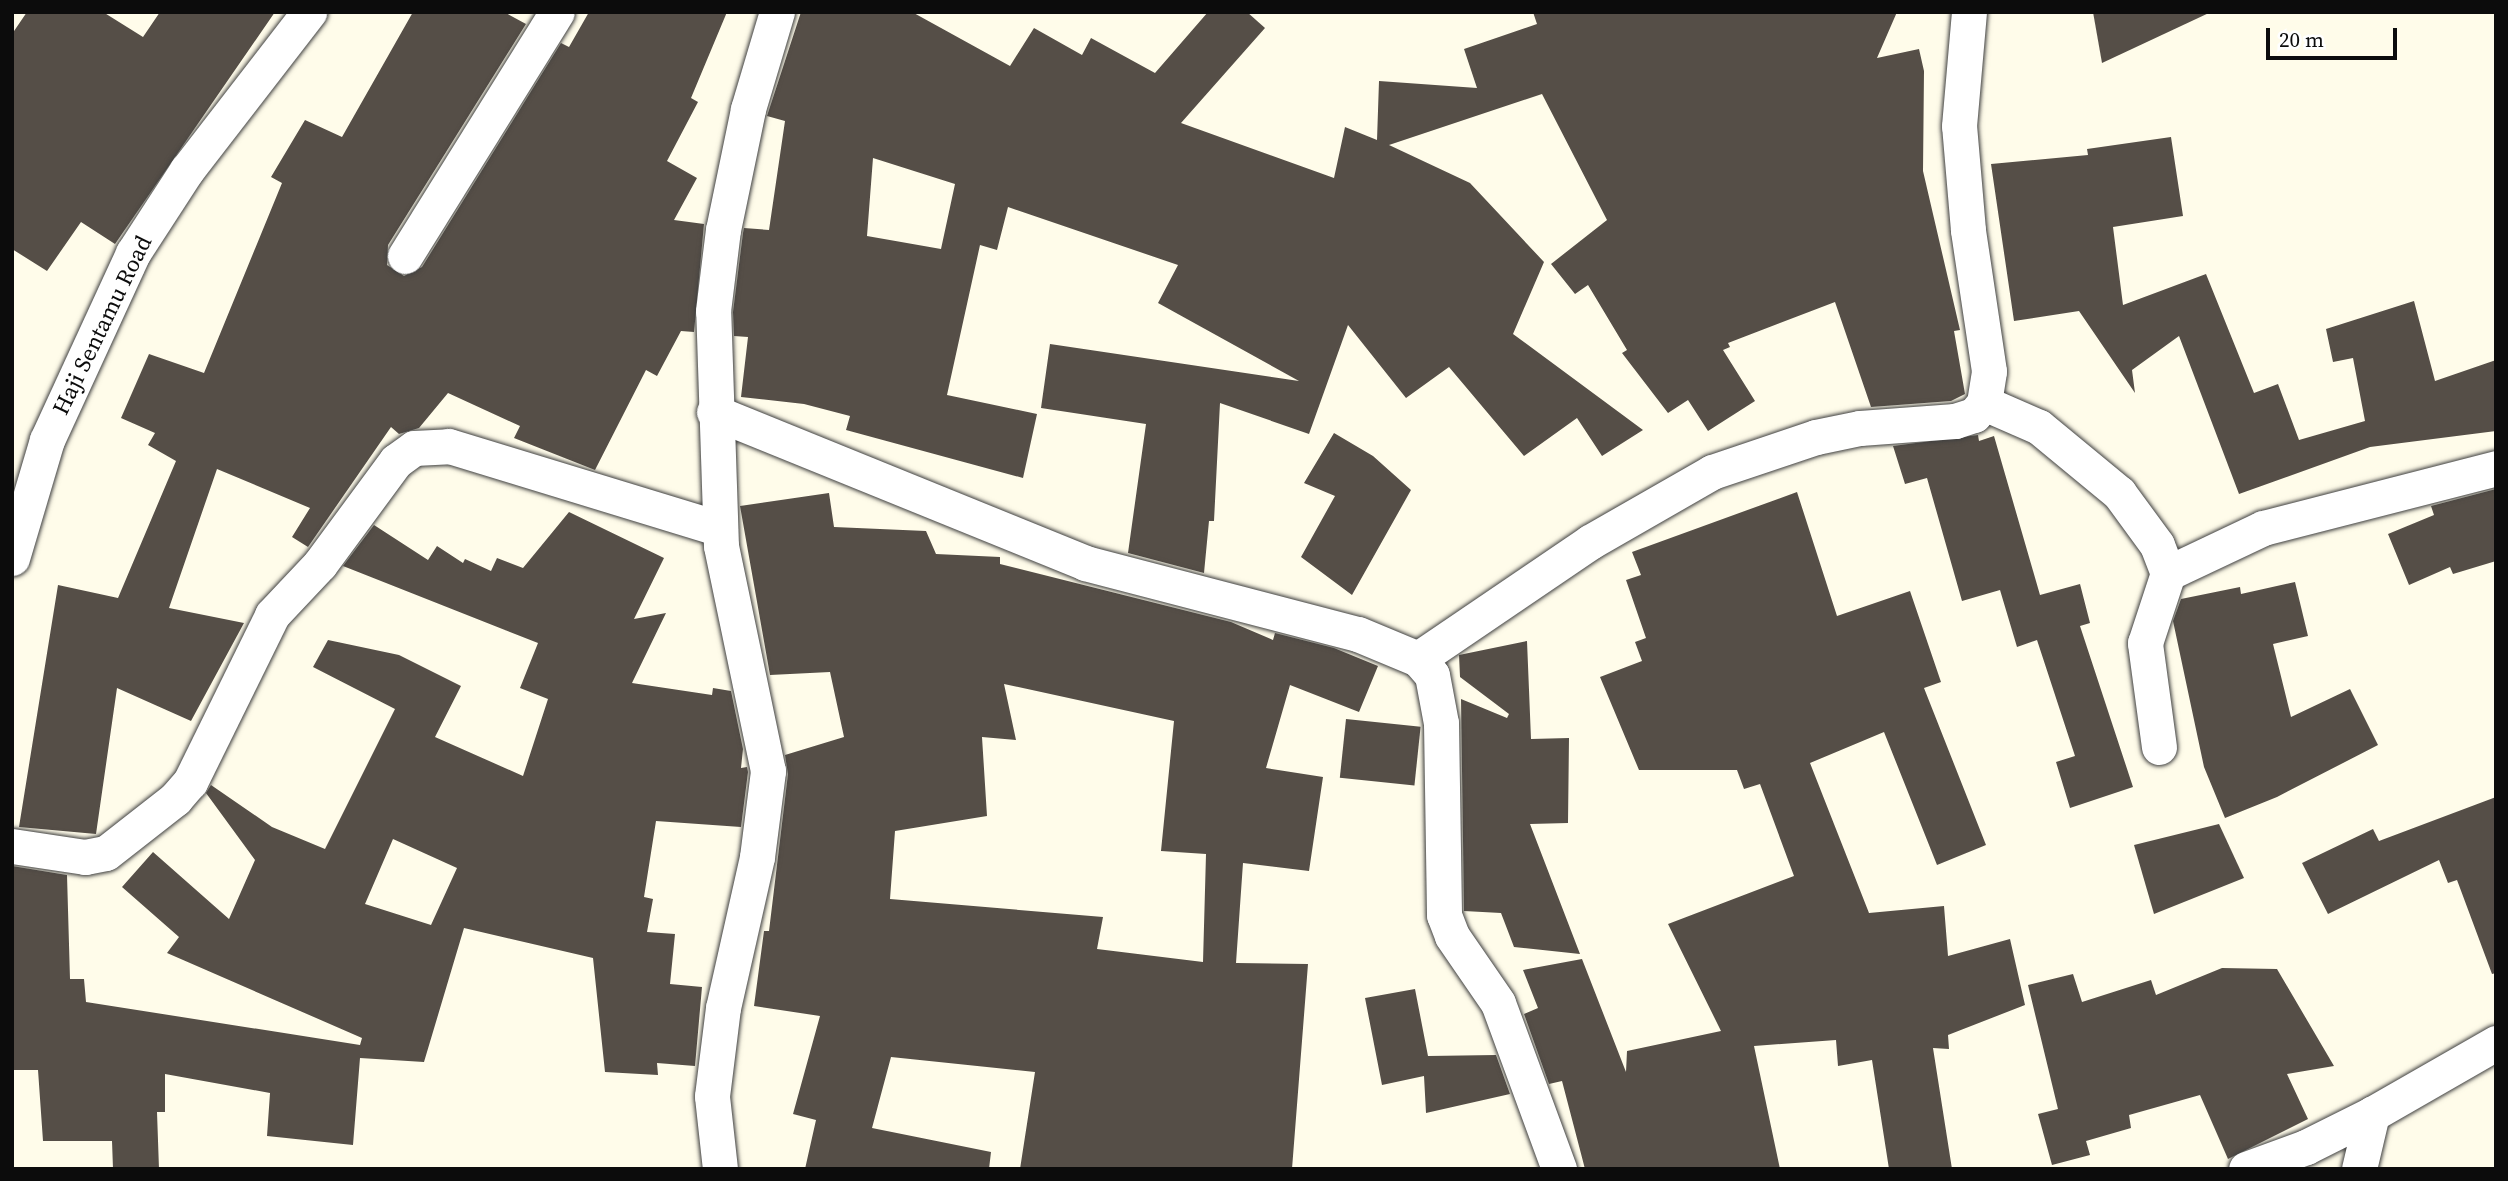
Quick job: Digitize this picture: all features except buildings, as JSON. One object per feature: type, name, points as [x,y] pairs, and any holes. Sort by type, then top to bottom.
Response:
[{"type":"street","name":"Haji Sentamu Road","points":[[12,558],[47,440],[133,253],[187,170],[309,12]]},
{"type":"street","points":[[405,256],[557,12]]},
{"type":"street","points":[[720,1169],[712,1096],[723,1008],[757,857],[768,771],[720,529],[714,412],[713,311],[723,230],[748,109],[777,12]]},
{"type":"street","points":[[1418,659],[1590,542],[1712,472],[1827,435],[1955,421],[1974,415],[1984,403],[1989,371],[1984,317],[1968,230],[1959,126],[1969,12]]},
{"type":"street","points":[[1984,403],[2039,427],[2119,493],[2157,545],[2168,573],[2146,643],[2159,747]]},
{"type":"street","points":[[714,412],[1085,563],[1358,634],[1418,659],[1432,675],[1441,723],[1444,915],[1452,936],[1498,1003],[1559,1169]]},
{"type":"street","points":[[12,846],[85,857],[106,853],[167,807],[190,782],[272,615],[320,564],[396,461],[414,448],[449,446],[720,529]]},
{"type":"street","points":[[2168,573],[2263,528],[2496,468]]},
{"type":"street","points":[[2246,1169],[2306,1147],[2372,1114],[2496,1043]]},
{"type":"street","points":[[2360,1169],[2372,1114]]}]
